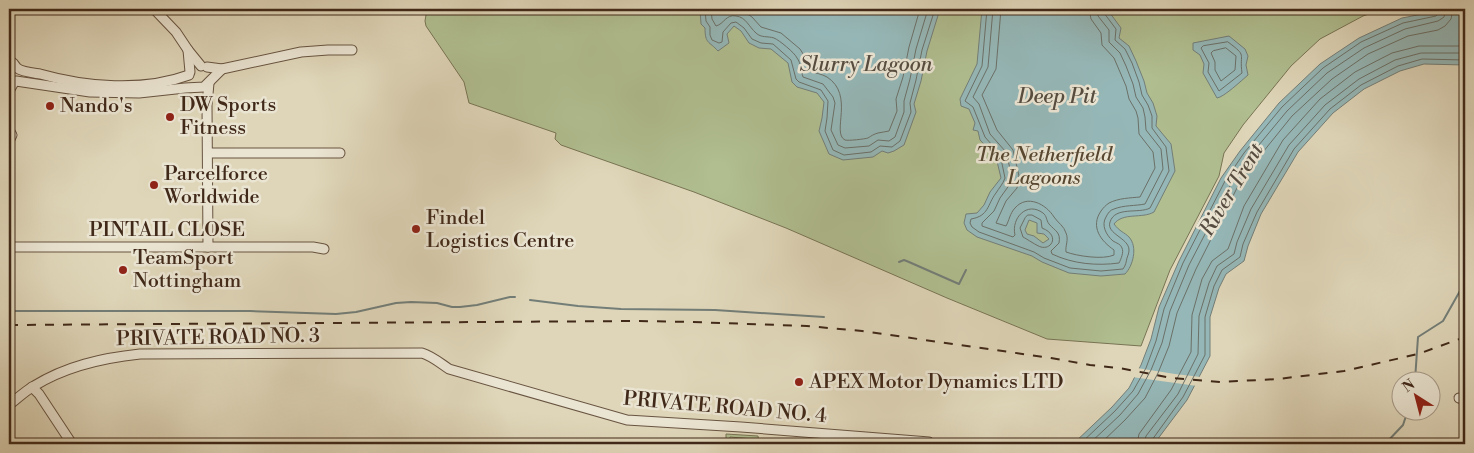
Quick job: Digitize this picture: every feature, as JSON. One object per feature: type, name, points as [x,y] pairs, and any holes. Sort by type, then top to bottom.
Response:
[{"type":"street","points":[[154,9],[176,32],[188,50],[210,71],[207,104],[208,247]]},
{"type":"street","points":[[9,61],[13,62],[18,68],[54,78],[103,85],[133,85],[163,82],[189,73],[196,66],[222,68],[301,52],[336,49],[352,50]]},
{"type":"street","points":[[188,50],[191,84],[196,87],[207,104]]},
{"type":"street","points":[[9,104],[9,91],[18,77],[18,68]]},
{"type":"street","points":[[12,84],[90,92],[148,92],[204,87],[222,68]]},
{"type":"street","points":[[9,128],[12,135],[9,141]]},
{"type":"street","points":[[208,153],[340,153]]},
{"type":"street","name":"PINTAIL CLOSE","points":[[9,247],[313,247],[324,249]]},
{"type":"street","name":"PRIVATE ROAD NO. 3","points":[[9,405],[32,387],[56,374],[79,365],[112,356],[140,354],[422,353],[430,355],[437,361]]},
{"type":"street","name":"PRIVATE ROAD NO. 4","points":[[437,361],[449,369],[627,420],[928,442]]},
{"type":"street","points":[[32,387],[39,394],[72,444]]},
{"type":"green space","name":"The Netherfield Lagoons","points":[[427,9],[1383,9],[1363,16],[1320,39],[1291,66],[1243,125],[1224,153],[1219,176],[1170,270],[1141,346],[1047,339],[786,228],[694,192],[561,145],[555,139],[556,133],[469,103],[464,82],[426,26]]},
{"type":"green space","points":[[726,434],[758,436],[759,444],[755,444],[754,439],[730,437],[729,444],[726,444]]},
{"type":"water","name":"Slurry Lagoon","points":[[701,9],[940,9],[914,104],[916,112],[904,145],[888,153],[882,151],[873,157],[843,160],[829,154],[819,131],[824,102],[817,93],[797,87],[792,82],[788,63],[771,49],[759,48],[749,43],[741,31],[734,26],[727,34],[729,43],[718,51],[707,40],[705,28],[701,24]]},
{"type":"water","name":"Deep Pit","points":[[982,9],[1107,9],[1121,28],[1119,38],[1129,46],[1136,61],[1157,116],[1156,126],[1171,144],[1175,171],[1154,212],[1122,218],[1114,224],[1132,241],[1134,251],[1132,261],[1125,274],[1101,276],[1069,273],[1032,256],[977,237],[967,230],[964,223],[966,214],[977,213],[1001,178],[996,157],[980,140],[978,131],[973,130],[975,123],[969,109],[961,106],[960,99],[977,64]],"holes":[[[1029,220],[1037,223],[1037,233],[1044,234],[1049,239],[1043,243],[1034,236],[1027,234],[1025,230]]]},
{"type":"water","name":"River Trent","points":[[1448,9],[1465,9],[1465,65],[1424,64],[1400,71],[1364,89],[1333,113],[1298,152],[1261,214],[1244,261],[1226,274],[1219,288],[1210,317],[1210,356],[1187,400],[1154,444],[1073,444],[1129,388],[1141,365],[1151,339],[1159,307],[1179,261],[1221,178],[1279,103],[1320,64],[1359,38],[1402,18]]},
{"type":"water","points":[[1229,36],[1245,49],[1248,56],[1246,65],[1248,75],[1228,92],[1217,98],[1203,73],[1204,64],[1200,55],[1193,50],[1193,43]]},
{"type":"pier","points":[[1137,368],[1201,377],[1197,386],[1132,377]]},
{"type":"waterway","points":[[899,262],[904,260],[959,284],[966,270]]},
{"type":"waterway","points":[[1416,370],[1418,337],[1443,321],[1465,282]]},
{"type":"waterway","points":[[9,311],[250,311],[336,314],[356,312],[396,303],[437,303],[460,307],[515,297]]},
{"type":"waterway","points":[[530,300],[621,309],[715,310],[824,317]]},
{"type":"waterway","points":[[1385,444],[1403,425],[1405,420]]},
{"type":"railway","points":[[9,325],[638,321],[807,326],[862,331],[1119,368],[1172,378],[1220,382],[1278,379],[1344,371],[1418,354],[1465,337]]},
{"type":"place","name":"Nando's","points":[[50,106]]},
{"type":"place","name":"DW Sports Fitness","points":[[170,117]]},
{"type":"place","name":"Parcelforce Worldwide","points":[[154,185]]},
{"type":"place","name":"Findel Logistics Centre","points":[[416,229]]},
{"type":"place","name":"TeamSport Nottingham","points":[[123,270]]},
{"type":"place","name":"APEX Motor Dynamics LTD","points":[[799,382]]}]
